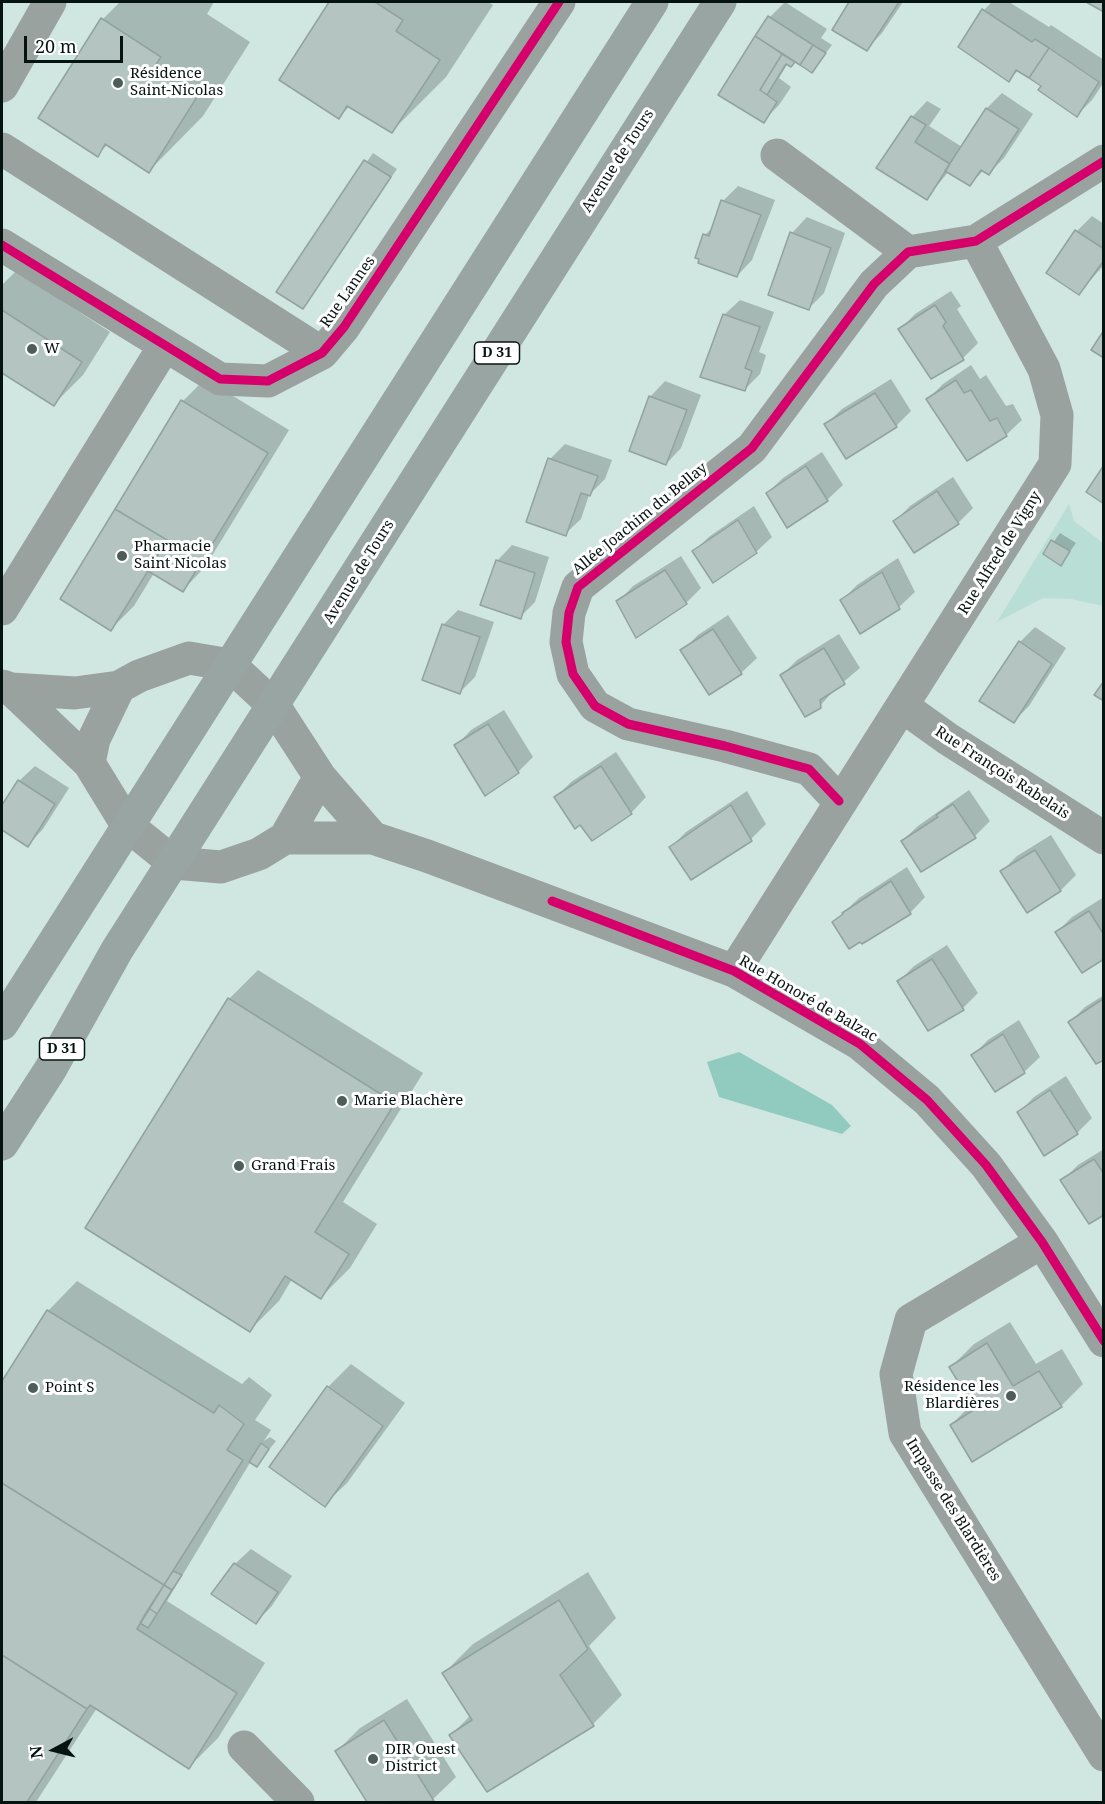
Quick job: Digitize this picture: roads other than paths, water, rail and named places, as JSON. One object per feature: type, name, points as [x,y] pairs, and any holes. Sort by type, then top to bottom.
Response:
[{"type":"main road","points":[[2,1024],[652,2]]},
{"type":"main road","name":"Avenue de Tours","points":[[2,1144],[50,1070],[117,950],[720,2]]},
{"type":"street","points":[[2,86],[50,2]]},
{"type":"street","name":"Rue Lannes","points":[[2,245],[220,379],[268,381],[322,353],[344,327],[559,2]]},
{"type":"street","points":[[2,149],[322,353]]},
{"type":"street","points":[[777,155],[908,252],[976,241],[1104,161]]},
{"type":"street","name":"Rue Alfred de Vigny","points":[[734,972],[839,801],[1055,464],[1057,415],[1044,369],[976,241]]},
{"type":"street","name":"Allée Joachim du Bellay","points":[[839,801],[809,769],[725,746],[628,724],[596,706],[573,674],[566,642],[569,613],[578,587],[752,448],[874,284],[908,252]]},
{"type":"street","points":[[2,609],[165,345]]},
{"type":"street","points":[[6,687],[75,693],[119,687],[139,676],[189,658],[230,665],[274,706],[320,777],[373,838]]},
{"type":"street","points":[[6,687],[89,763],[128,825],[174,863],[221,867],[259,854],[285,838],[320,777]]},
{"type":"street","points":[[89,763],[94,739],[119,687]]},
{"type":"street","name":"Rue François Rabelais","points":[[902,706],[948,739],[1104,838]]},
{"type":"street","points":[[285,838],[373,838]]},
{"type":"street","name":"Rue Honoré de Balzac","points":[[373,838],[552,901],[734,972],[860,1044],[927,1100],[986,1165],[1042,1242],[1104,1341]]},
{"type":"street","name":"Impasse des Blardières","points":[[1042,1242],[911,1320],[896,1374],[905,1433],[1104,1755]]},
{"type":"street","points":[[244,1747],[298,1803]]},
{"type":"place","name":"Résidence Saint-Nicolas","points":[[118,83]]},
{"type":"place","name":"W","points":[[32,349]]},
{"type":"place","name":"Pharmacie Saint Nicolas","points":[[122,556]]},
{"type":"place","name":"Marie Blachère","points":[[342,1101]]},
{"type":"place","name":"Grand Frais","points":[[239,1166]]},
{"type":"place","name":"Point S","points":[[33,1388]]},
{"type":"place","name":"Résidence les Blardières","points":[[1011,1396]]},
{"type":"place","name":"DIR Ouest District","points":[[373,1759]]}]
